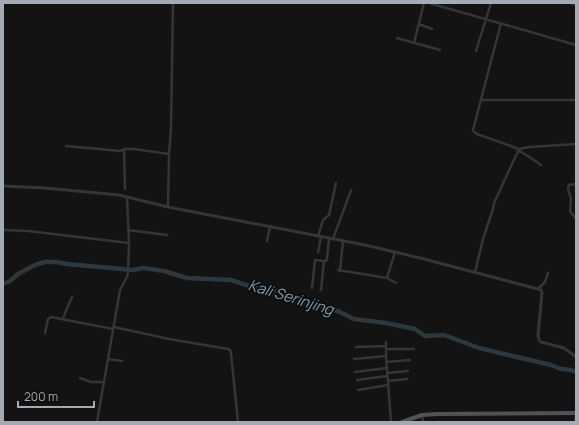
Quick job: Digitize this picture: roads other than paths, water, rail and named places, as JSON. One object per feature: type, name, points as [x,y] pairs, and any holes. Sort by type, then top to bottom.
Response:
[{"type":"main road","points":[[402,422],[422,415],[576,415]]},
{"type":"street","points":[[168,207],[173,3]]},
{"type":"street","points":[[414,43],[424,3]]},
{"type":"street","points":[[429,3],[576,45]]},
{"type":"street","points":[[476,51],[491,3]]},
{"type":"street","points":[[571,3],[576,5]]},
{"type":"street","points":[[501,23],[474,127],[474,132],[519,150],[541,165]]},
{"type":"street","points":[[419,24],[432,29]]},
{"type":"street","points":[[397,38],[440,50]]},
{"type":"street","points":[[481,100],[576,100]]},
{"type":"street","points":[[475,272],[494,203],[519,150],[529,147],[576,144]]},
{"type":"street","points":[[66,146],[105,150],[141,150],[169,154]]},
{"type":"street","points":[[124,149],[125,190]]},
{"type":"street","points":[[318,252],[322,220],[328,215],[336,183]]},
{"type":"street","points":[[576,184],[569,185],[568,189],[570,211],[576,219]]},
{"type":"street","points":[[3,186],[45,188],[128,197],[168,207],[395,252],[538,289],[541,290],[542,293],[538,334],[539,340],[541,342],[564,348],[576,357]]},
{"type":"street","points":[[321,290],[324,261],[327,259],[331,239],[351,190]]},
{"type":"street","points":[[97,422],[120,290],[128,272],[128,197]]},
{"type":"street","points":[[267,241],[270,227]]},
{"type":"street","points":[[3,230],[28,231],[129,243]]},
{"type":"street","points":[[128,230],[167,235]]},
{"type":"street","points":[[343,241],[339,271],[387,278],[396,283]]},
{"type":"street","points":[[387,278],[395,252]]},
{"type":"street","points":[[312,288],[314,260],[324,261]]},
{"type":"street","points":[[538,289],[544,282],[548,273]]},
{"type":"street","points":[[63,319],[72,296]]},
{"type":"street","points":[[44,333],[49,318],[51,317],[230,350],[238,422]]},
{"type":"street","points":[[386,342],[386,362],[391,422]]},
{"type":"street","points":[[356,347],[414,349]]},
{"type":"street","points":[[354,359],[386,356]]},
{"type":"street","points":[[108,359],[122,361]]},
{"type":"street","points":[[386,362],[410,360]]},
{"type":"street","points":[[355,372],[387,368]]},
{"type":"street","points":[[357,380],[408,371]]},
{"type":"street","points":[[80,378],[84,378],[92,382],[104,382]]},
{"type":"street","points":[[388,381],[407,379]]},
{"type":"street","points":[[358,390],[388,385]]},
{"type":"street","points":[[422,415],[423,422]]},
{"type":"street","points":[[575,422],[576,415]]},
{"type":"waterway","name":"Kali Serinjing","points":[[3,284],[35,265],[45,262],[133,270],[143,268],[164,271],[187,278],[231,280],[249,286],[278,291],[295,302],[338,311],[354,319],[386,323],[415,329],[425,336],[444,335],[479,348],[576,372]]}]
